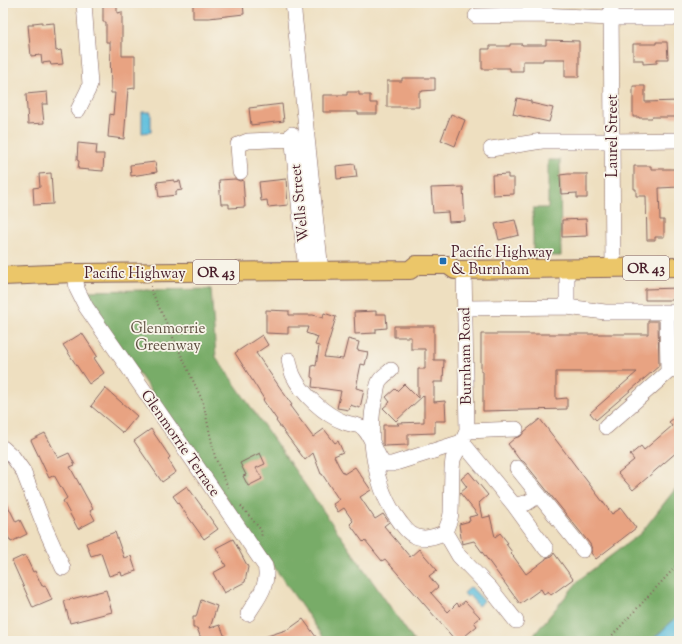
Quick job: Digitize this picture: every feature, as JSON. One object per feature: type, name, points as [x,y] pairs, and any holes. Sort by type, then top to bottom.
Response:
[{"type":"main road","name":"Pacific Highway","points":[[3,276],[75,273],[410,270],[416,276],[449,275],[460,270],[679,267]]},
{"type":"street","points":[[78,110],[90,84],[84,3]]},
{"type":"street","points":[[293,3],[314,271]]},
{"type":"street","points":[[476,16],[537,15],[611,10],[679,18]]},
{"type":"street","name":"Laurel Street","points":[[611,10],[613,268]]},
{"type":"street","name":"Wells Street","points":[[240,172],[238,145],[248,141],[292,136],[314,271]]},
{"type":"street","points":[[491,149],[542,141],[679,140]]},
{"type":"street","points":[[566,269],[567,307]]},
{"type":"street","name":"Burnham Road","points":[[460,270],[465,308],[464,436]]},
{"type":"street","name":"Glenmorrie Terrace","points":[[75,273],[77,289],[86,307],[192,458],[265,566],[266,576],[264,587],[248,614]]},
{"type":"street","points":[[465,308],[567,307],[605,312],[673,312],[673,369],[606,427]]},
{"type":"street","points":[[289,360],[296,382],[311,399],[324,411],[334,417],[345,423],[362,427],[368,434],[381,461],[384,464],[388,464],[464,436],[516,429]]},
{"type":"street","points":[[391,370],[379,381],[373,405],[371,430],[372,441],[376,468],[386,498],[394,513],[413,536],[431,538],[445,532],[451,513],[453,459],[464,436]]},
{"type":"street","points":[[464,436],[546,548]]},
{"type":"street","points":[[3,448],[13,457],[23,471],[46,530],[63,568]]},
{"type":"street","points":[[517,468],[583,550]]},
{"type":"street","points":[[514,505],[527,503],[539,495]]},
{"type":"street","points":[[445,532],[459,556],[490,588],[516,621]]},
{"type":"path","points":[[151,273],[151,290],[203,402],[215,457],[230,490]]},
{"type":"path","points":[[237,502],[262,532],[261,538],[251,546]]},
{"type":"path","points":[[607,641],[679,563]]},
{"type":"green space","points":[[548,160],[560,160],[561,256],[533,256],[533,208],[548,208]]},
{"type":"green space","name":"Glenmorrie Greenway","points":[[211,289],[216,357],[414,641],[326,641],[81,291]]},
{"type":"green space","points":[[679,484],[679,615],[651,641],[529,641],[580,579],[641,533]]},
{"type":"water","points":[[142,112],[151,112],[151,132],[142,133]]},
{"type":"water","points":[[471,587],[484,601],[478,606],[469,595],[467,597],[464,593]]},
{"type":"water","points":[[679,615],[679,641],[651,641]]},
{"type":"building","points":[[193,3],[243,3],[244,14],[209,18],[193,18]]},
{"type":"building","points":[[103,5],[117,5],[117,13],[122,12],[122,56],[135,56],[135,88],[128,89],[124,139],[108,137],[110,114],[113,115],[115,93],[111,93],[110,42],[106,42],[106,22],[103,22]]},
{"type":"building","points":[[42,22],[42,24],[54,23],[56,51],[61,50],[63,64],[51,65],[50,62],[42,63],[41,55],[31,56],[28,25]]},
{"type":"building","points":[[546,40],[579,41],[579,77],[565,77],[565,59],[523,61],[523,71],[510,71],[510,68],[482,69],[482,49],[490,49],[490,46],[510,46],[510,44],[546,45]]},
{"type":"building","points":[[656,42],[667,42],[668,59],[657,59],[657,63],[643,64],[643,60],[633,60],[633,44],[656,44]]},
{"type":"building","points":[[402,78],[435,78],[435,90],[419,92],[419,107],[387,107],[387,81],[402,81]]},
{"type":"building","points":[[633,86],[645,86],[645,102],[679,101],[679,117],[633,117]]},
{"type":"building","points":[[47,92],[48,104],[42,104],[44,123],[28,124],[26,94]]},
{"type":"building","points":[[347,92],[359,92],[359,95],[370,95],[370,103],[377,103],[377,114],[358,114],[358,112],[323,112],[323,95],[347,95]]},
{"type":"building","points":[[517,98],[553,108],[549,122],[513,114]]},
{"type":"building","points":[[282,104],[284,121],[251,125],[249,108]]},
{"type":"building","points":[[451,114],[465,120],[455,146],[441,140]]},
{"type":"building","points":[[78,143],[97,145],[96,154],[104,154],[103,171],[78,169]]},
{"type":"building","points":[[155,162],[157,172],[131,176],[130,165]]},
{"type":"building","points":[[355,164],[357,177],[337,179],[336,166]]},
{"type":"building","points":[[634,166],[651,166],[651,169],[679,169],[679,187],[659,188],[660,220],[664,220],[664,237],[655,237],[655,240],[647,240],[646,196],[636,196],[636,189],[634,189]]},
{"type":"building","points":[[51,173],[53,204],[34,205],[33,188],[40,187],[39,174]]},
{"type":"building","points":[[508,174],[508,178],[514,178],[514,194],[493,195],[492,175]]},
{"type":"building","points":[[587,174],[587,198],[577,198],[577,193],[561,194],[560,175]]},
{"type":"building","points":[[235,179],[240,181],[243,180],[245,207],[229,208],[229,204],[221,204],[219,180]]},
{"type":"building","points":[[286,179],[288,205],[268,207],[267,200],[261,201],[259,182]]},
{"type":"building","points":[[174,180],[174,182],[180,181],[182,190],[176,191],[176,195],[159,197],[157,182]]},
{"type":"building","points":[[463,187],[465,221],[449,222],[448,212],[433,213],[431,188]]},
{"type":"building","points":[[586,219],[587,236],[562,237],[562,220]]},
{"type":"building","points":[[515,220],[519,235],[499,240],[495,224]]},
{"type":"building","points":[[679,288],[679,300],[645,300],[645,289]]},
{"type":"building","points":[[266,310],[289,311],[289,315],[313,315],[323,318],[324,313],[336,317],[324,357],[343,359],[348,339],[359,342],[357,350],[368,352],[365,365],[361,364],[356,388],[364,390],[360,408],[350,405],[349,410],[337,408],[341,391],[312,387],[312,365],[316,366],[319,346],[315,345],[318,337],[306,333],[308,327],[288,327],[288,334],[266,333]]},
{"type":"building","points":[[376,311],[376,314],[386,314],[387,328],[376,329],[376,333],[355,334],[354,312]]},
{"type":"building","points":[[648,321],[658,321],[659,366],[596,420],[590,413],[637,372],[556,372],[556,399],[567,398],[567,409],[483,411],[481,334],[648,334]]},
{"type":"building","points":[[394,326],[434,326],[434,360],[444,360],[443,382],[434,382],[434,402],[445,401],[446,421],[435,421],[435,433],[408,434],[408,445],[384,446],[383,425],[424,422],[424,395],[396,421],[383,408],[390,402],[386,397],[395,389],[397,391],[404,384],[418,398],[418,369],[425,369],[425,349],[411,349],[411,337],[394,337]]},
{"type":"building","points":[[82,333],[97,356],[94,358],[104,373],[89,384],[63,345]]},
{"type":"building","points":[[262,335],[268,345],[256,353],[292,405],[290,406],[313,437],[324,429],[335,443],[338,441],[343,452],[334,456],[344,474],[355,467],[371,490],[360,497],[375,519],[383,514],[389,522],[384,526],[410,557],[419,549],[437,570],[429,576],[438,587],[431,593],[448,612],[457,603],[459,606],[465,601],[480,617],[474,622],[477,626],[459,641],[456,641],[385,559],[382,561],[365,540],[363,542],[350,524],[353,521],[344,508],[338,512],[333,504],[339,500],[321,474],[313,453],[305,460],[276,421],[277,420],[263,400],[264,399],[235,353]]},
{"type":"building","points":[[105,388],[137,416],[123,433],[91,406]]},
{"type":"building","points":[[679,414],[679,450],[633,490],[618,473],[634,460],[630,455],[641,446],[644,450],[672,426],[669,422]]},
{"type":"building","points":[[540,419],[612,514],[621,508],[636,528],[596,559],[591,553],[592,549],[590,544],[508,444],[515,438],[521,436]]},
{"type":"building","points":[[151,429],[170,457],[168,459],[176,472],[162,482],[134,441]]},
{"type":"building","points":[[45,433],[58,458],[69,453],[75,465],[70,467],[93,509],[90,511],[95,520],[78,529],[63,501],[67,498],[54,475],[49,478],[31,440]]},
{"type":"building","points":[[260,453],[265,464],[256,468],[262,479],[248,486],[243,476],[246,475],[240,463]]},
{"type":"building","points":[[469,472],[488,495],[479,503],[482,518],[490,516],[495,537],[500,533],[508,543],[506,544],[512,552],[511,553],[526,574],[554,553],[573,579],[551,595],[548,591],[544,594],[541,589],[520,604],[474,541],[462,544],[459,524],[470,521],[469,517],[478,515],[460,493],[467,487],[461,479]]},
{"type":"building","points":[[187,486],[218,529],[204,539],[173,496]]},
{"type":"building","points":[[3,496],[16,522],[20,520],[27,534],[11,542],[3,527]]},
{"type":"building","points":[[115,532],[124,558],[131,556],[136,571],[122,576],[121,572],[109,576],[101,553],[91,556],[86,543]]},
{"type":"building","points":[[233,539],[248,567],[245,582],[224,593],[213,573],[226,566],[216,548]]},
{"type":"building","points":[[25,555],[33,572],[35,571],[42,586],[45,585],[52,600],[33,608],[12,561]]},
{"type":"building","points":[[106,590],[112,612],[70,623],[64,601]]},
{"type":"building","points":[[201,600],[217,606],[210,628],[220,625],[225,637],[214,641],[202,641],[197,628],[193,628],[193,617],[196,617]]},
{"type":"building","points":[[303,619],[319,641],[258,641],[258,639],[289,629]]},
{"type":"place","name":"Pacific Highway & Burnham","points":[[443,261]]}]
